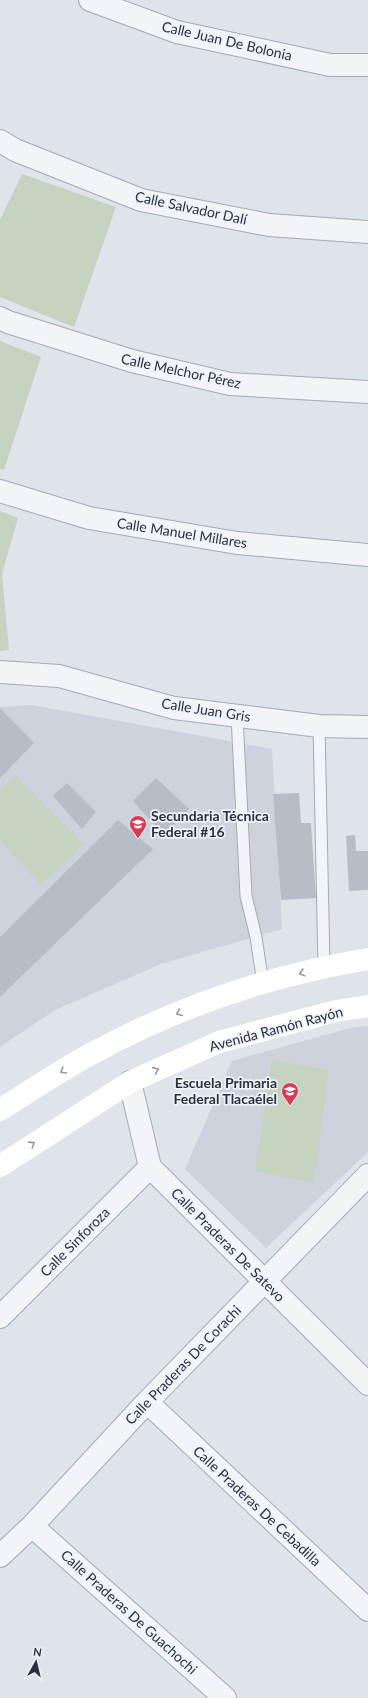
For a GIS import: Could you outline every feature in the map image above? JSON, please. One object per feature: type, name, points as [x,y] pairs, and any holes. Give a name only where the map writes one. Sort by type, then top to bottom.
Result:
[{"type":"main road","points":[[0,1110],[90,1055],[134,1032],[222,995],[324,966],[368,959]]},
{"type":"main road","name":"Avenida Ramón Rayón","points":[[0,1166],[130,1082],[219,1042],[336,1011],[368,1006]]},
{"type":"street","name":"Calle Juan De Bolonia","points":[[90,0],[177,32],[330,65],[368,65]]},
{"type":"street","name":"Calle Salvador Dalí","points":[[0,141],[15,150],[141,200],[269,225],[368,232]]},
{"type":"street","name":"Calle Melchor Pérez","points":[[0,318],[8,322],[132,361],[230,384],[368,392]]},
{"type":"street","name":"Calle Manuel Millares","points":[[0,491],[89,518],[237,543],[368,555]]},
{"type":"street","name":"Calle Juan Gris","points":[[0,672],[58,676],[174,708],[319,726],[368,727]]},
{"type":"street","points":[[130,1082],[150,1167]]},
{"type":"street","name":"Calle Praderas De Satevo","points":[[150,1167],[368,1384]]},
{"type":"street","name":"Calle Sinforoza","points":[[0,1317],[150,1167]]},
{"type":"street","name":"Calle Praderas De Corachi","points":[[0,1556],[32,1526],[147,1402],[368,1175]]},
{"type":"street","name":"Calle Praderas De Cebadilla","points":[[147,1402],[368,1610]]},
{"type":"street","name":"Calle Praderas De Guachochi","points":[[32,1526],[225,1698]]},
{"type":"lane","points":[[237,716],[246,896],[256,937],[263,984]]},
{"type":"lane","points":[[319,726],[324,966]]},
{"type":"shaded area","name":"Secundaria Técnica Federal #16","points":[[32,705],[272,749],[282,929],[161,964],[55,1010],[0,1047],[0,707]]},
{"type":"shaded area","name":"Escuela Primaria Federal Tlacaélel","points":[[368,1026],[368,1152],[266,1248],[185,1169],[232,1061],[354,1027]]},
{"type":"green space","points":[[22,174],[116,207],[74,327],[0,297],[0,220]]},
{"type":"green space","points":[[0,341],[41,357],[4,470],[0,469]]},
{"type":"green space","points":[[0,511],[18,518],[2,574],[9,650],[0,651]]},
{"type":"green space","points":[[15,776],[84,844],[41,885],[0,840],[0,790]]},
{"type":"green space","points":[[272,1060],[329,1070],[314,1183],[255,1171]]},
{"type":"building","points":[[0,708],[34,743],[0,778]]},
{"type":"building","points":[[156,778],[189,809],[164,835],[133,801]]},
{"type":"building","points":[[67,783],[96,812],[82,829],[53,796]]},
{"type":"building","points":[[299,793],[301,823],[311,823],[316,898],[281,900],[273,794]]},
{"type":"building","points":[[118,820],[153,849],[0,997],[0,937]]},
{"type":"building","points":[[355,835],[356,851],[368,851],[368,890],[349,891],[346,836]]},
{"type":"place","name":"Secundaria Técnica Federal #16","points":[[138,839]]},
{"type":"place","name":"Escuela Primaria Federal Tlacaélel","points":[[290,1106]]}]
